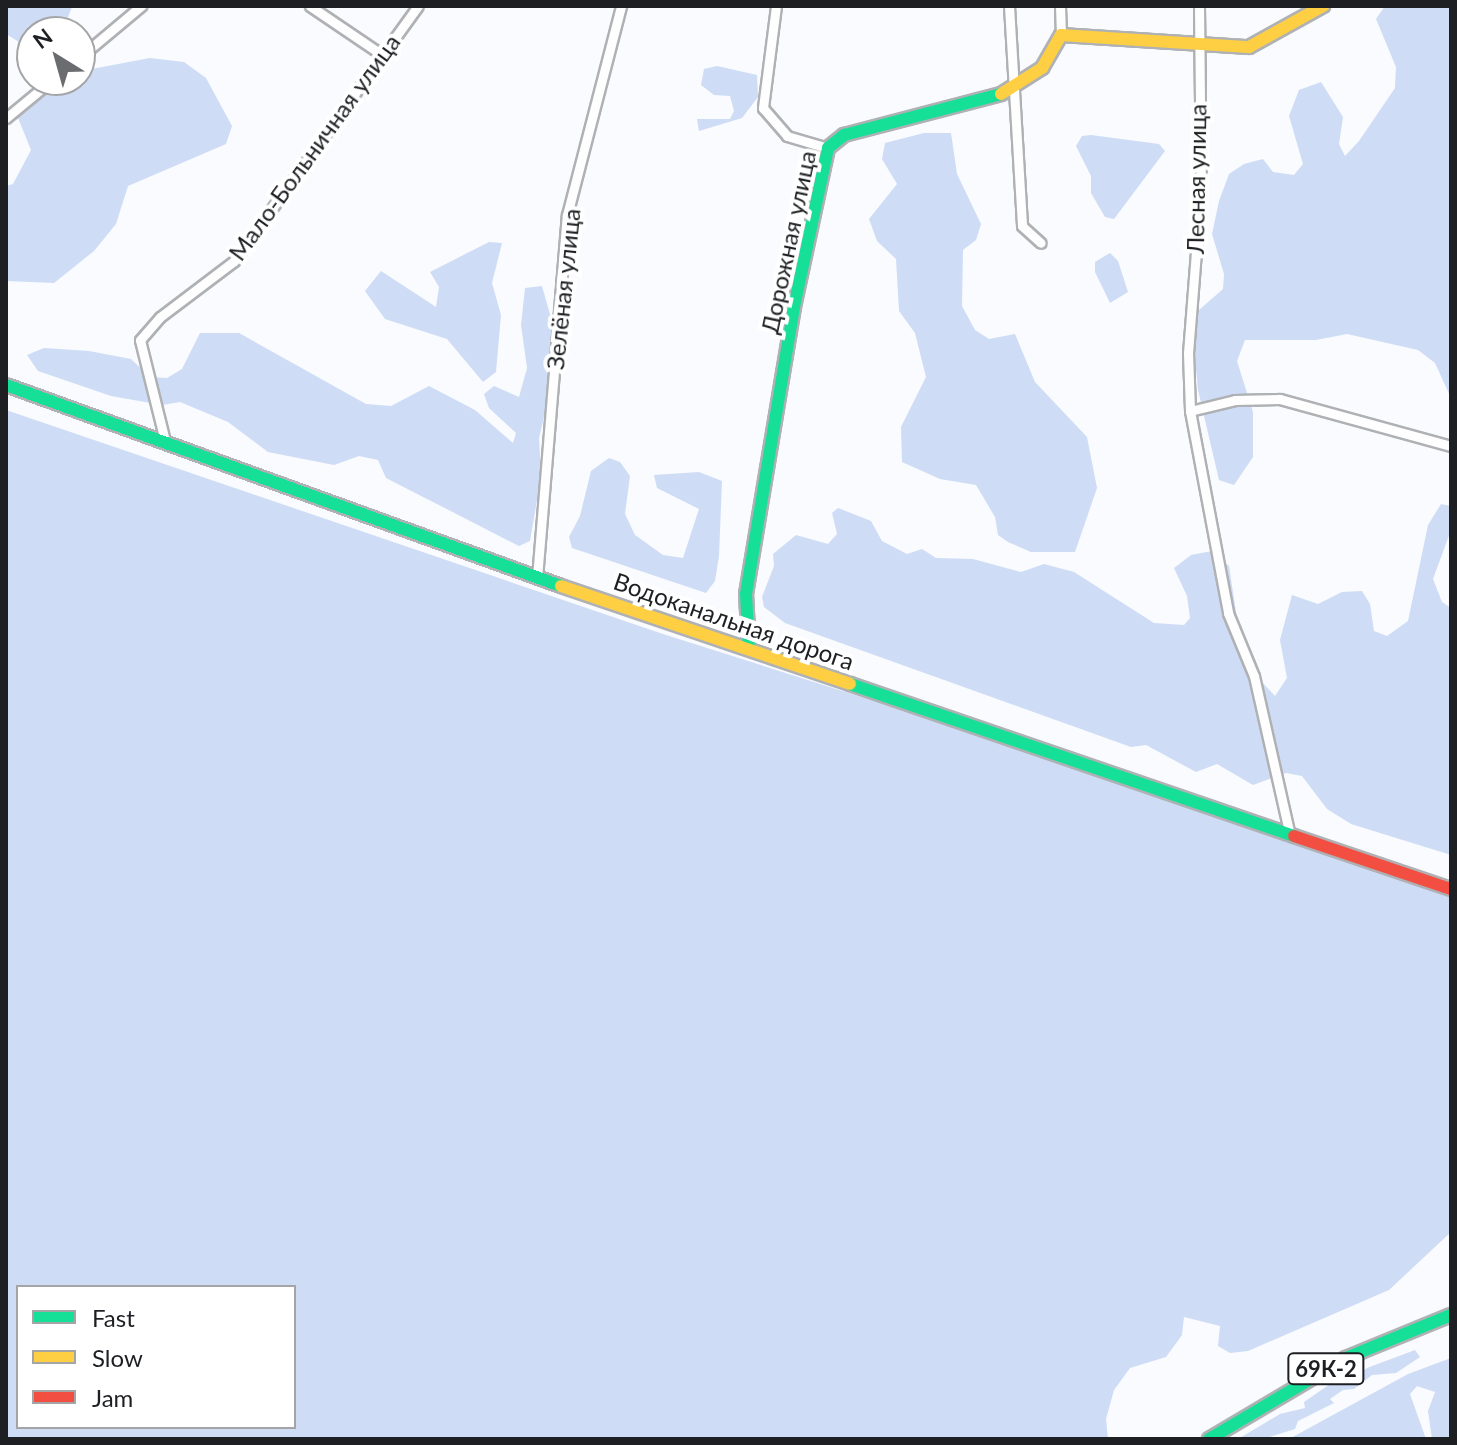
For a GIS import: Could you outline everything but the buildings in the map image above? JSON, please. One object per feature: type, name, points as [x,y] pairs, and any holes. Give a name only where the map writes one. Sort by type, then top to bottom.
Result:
[{"type":"street","points":[[96,44],[141,6]]},
{"type":"street","points":[[310,6],[381,54]]},
{"type":"street","name":"Мало-Больничная улица","points":[[165,441],[140,340],[160,317],[234,261],[418,6]]},
{"type":"street","name":"Зелёная улица","points":[[537,578],[567,215],[621,6]]},
{"type":"street","points":[[776,6],[763,108],[787,136],[828,148]]},
{"type":"street","points":[[1009,6],[1022,226],[1041,243]]},
{"type":"street","points":[[1060,6],[1061,35],[1196,46],[1262,44],[1323,6]]},
{"type":"street","name":"Лесная улица","points":[[1199,6],[1196,46],[1201,188],[1188,353],[1190,411],[1228,613],[1254,676],[1289,831]]},
{"type":"street","name":"Дорожная улица","points":[[749,649],[746,594],[794,307],[828,148],[844,135],[1012,91],[1042,68],[1061,35]]},
{"type":"street","points":[[6,118],[33,96]]},
{"type":"street","name":"Водоканальная дорога","points":[[6,385],[537,578],[1289,831],[1451,889]]},
{"type":"street","points":[[1190,411],[1235,400],[1280,399],[1451,446]]},
{"type":"street","name":"69К-2","points":[[1209,1439],[1346,1358],[1451,1315]]},
{"type":"shaded area","points":[[6,6],[72,6],[68,16],[16,16],[16,40],[6,34]]},
{"type":"shaded area","points":[[1385,6],[1451,6],[1451,398],[1435,363],[1418,350],[1347,334],[1316,340],[1245,340],[1237,361],[1253,412],[1253,457],[1234,485],[1219,480],[1198,390],[1191,317],[1223,289],[1224,274],[1212,234],[1219,201],[1229,174],[1244,164],[1263,159],[1273,172],[1294,175],[1303,164],[1289,116],[1299,90],[1321,82],[1343,117],[1339,144],[1345,156],[1359,141],[1395,88],[1396,67],[1376,19]]},
{"type":"shaded area","points":[[150,58],[184,62],[206,78],[232,126],[226,144],[128,186],[116,224],[94,251],[54,283],[6,281],[6,186],[13,184],[31,150],[16,113],[27,96],[96,96],[96,68]]},
{"type":"shaded area","points":[[717,66],[757,75],[758,97],[742,118],[699,131],[697,119],[730,119],[734,111],[730,96],[714,95],[701,85],[704,69]]},
{"type":"shaded area","points":[[924,133],[951,133],[957,174],[981,224],[976,240],[963,250],[962,306],[975,330],[989,339],[1015,334],[1035,382],[1087,437],[1097,488],[1075,552],[1031,552],[1008,542],[998,535],[995,517],[976,485],[940,479],[902,462],[901,427],[926,377],[915,333],[899,311],[896,259],[877,241],[869,219],[897,184],[882,159],[885,143]]},
{"type":"shaded area","points":[[1082,136],[1159,144],[1165,151],[1114,219],[1105,217],[1091,193],[1091,176],[1076,146]]},
{"type":"shaded area","points":[[489,242],[502,243],[492,283],[501,315],[496,372],[483,382],[447,339],[385,319],[365,291],[381,271],[436,307],[439,287],[430,272]]},
{"type":"shaded area","points":[[1110,253],[1118,261],[1128,292],[1110,303],[1095,272],[1095,262]]},
{"type":"shaded area","points":[[542,286],[553,325],[548,400],[539,438],[541,477],[530,541],[519,546],[386,478],[378,460],[359,456],[334,465],[268,452],[228,422],[180,402],[162,405],[111,396],[38,371],[27,355],[44,348],[89,351],[131,359],[150,377],[167,378],[182,369],[200,333],[239,333],[366,404],[391,406],[429,386],[475,410],[513,443],[516,433],[489,408],[484,394],[494,386],[519,397],[527,368],[521,325],[525,288]]},
{"type":"shaded area","points":[[6,410],[663,634],[1072,764],[1451,898],[1451,1232],[1389,1290],[1248,1351],[1230,1353],[1218,1346],[1220,1326],[1184,1317],[1182,1335],[1166,1357],[1130,1368],[1114,1390],[1106,1419],[1108,1439],[6,1439]]},
{"type":"shaded area","points":[[609,458],[620,462],[630,476],[625,514],[635,535],[663,555],[683,558],[699,509],[657,488],[654,475],[699,472],[722,481],[719,556],[715,581],[706,593],[572,548],[569,537],[580,516],[591,471]]},
{"type":"shaded area","points":[[1441,504],[1451,506],[1451,530],[1433,579],[1442,602],[1451,608],[1451,855],[1351,824],[1327,809],[1302,776],[1286,773],[1253,785],[1217,764],[1196,772],[1146,745],[1131,747],[785,623],[764,607],[762,597],[774,566],[773,554],[796,535],[828,544],[837,534],[832,513],[838,508],[871,521],[882,541],[907,554],[922,549],[936,558],[973,559],[1021,572],[1044,564],[1074,572],[1154,623],[1184,625],[1190,618],[1187,596],[1174,568],[1191,555],[1212,551],[1229,566],[1240,638],[1256,661],[1259,679],[1275,696],[1287,678],[1280,640],[1292,595],[1318,604],[1342,592],[1362,591],[1370,604],[1374,631],[1387,636],[1408,621],[1428,525]]},
{"type":"shaded area","points":[[1415,1350],[1420,1357],[1396,1373],[1372,1375],[1354,1389],[1343,1390],[1330,1399],[1334,1403],[1298,1421],[1295,1429],[1263,1439],[1238,1439],[1280,1414],[1305,1408],[1304,1402],[1330,1384],[1348,1382],[1367,1368]]},
{"type":"shaded area","points":[[1451,1358],[1451,1439],[1432,1439],[1428,1411],[1435,1392],[1417,1386],[1410,1394],[1426,1439],[1289,1439],[1408,1374]]},
{"type":"traffic: fast","points":[[749,649],[746,594],[794,307],[828,148],[844,135],[1001,94]]},
{"type":"traffic: fast","points":[[6,385],[561,586]]},
{"type":"traffic: fast","points":[[850,684],[1294,836]]},
{"type":"traffic: fast","points":[[1209,1439],[1346,1358],[1451,1315]]},
{"type":"traffic: slow","points":[[1001,94],[1042,68],[1061,35],[1249,47],[1323,6]]},
{"type":"traffic: slow","points":[[561,586],[850,684]]},
{"type":"traffic: jam","points":[[1294,836],[1451,889]]}]
